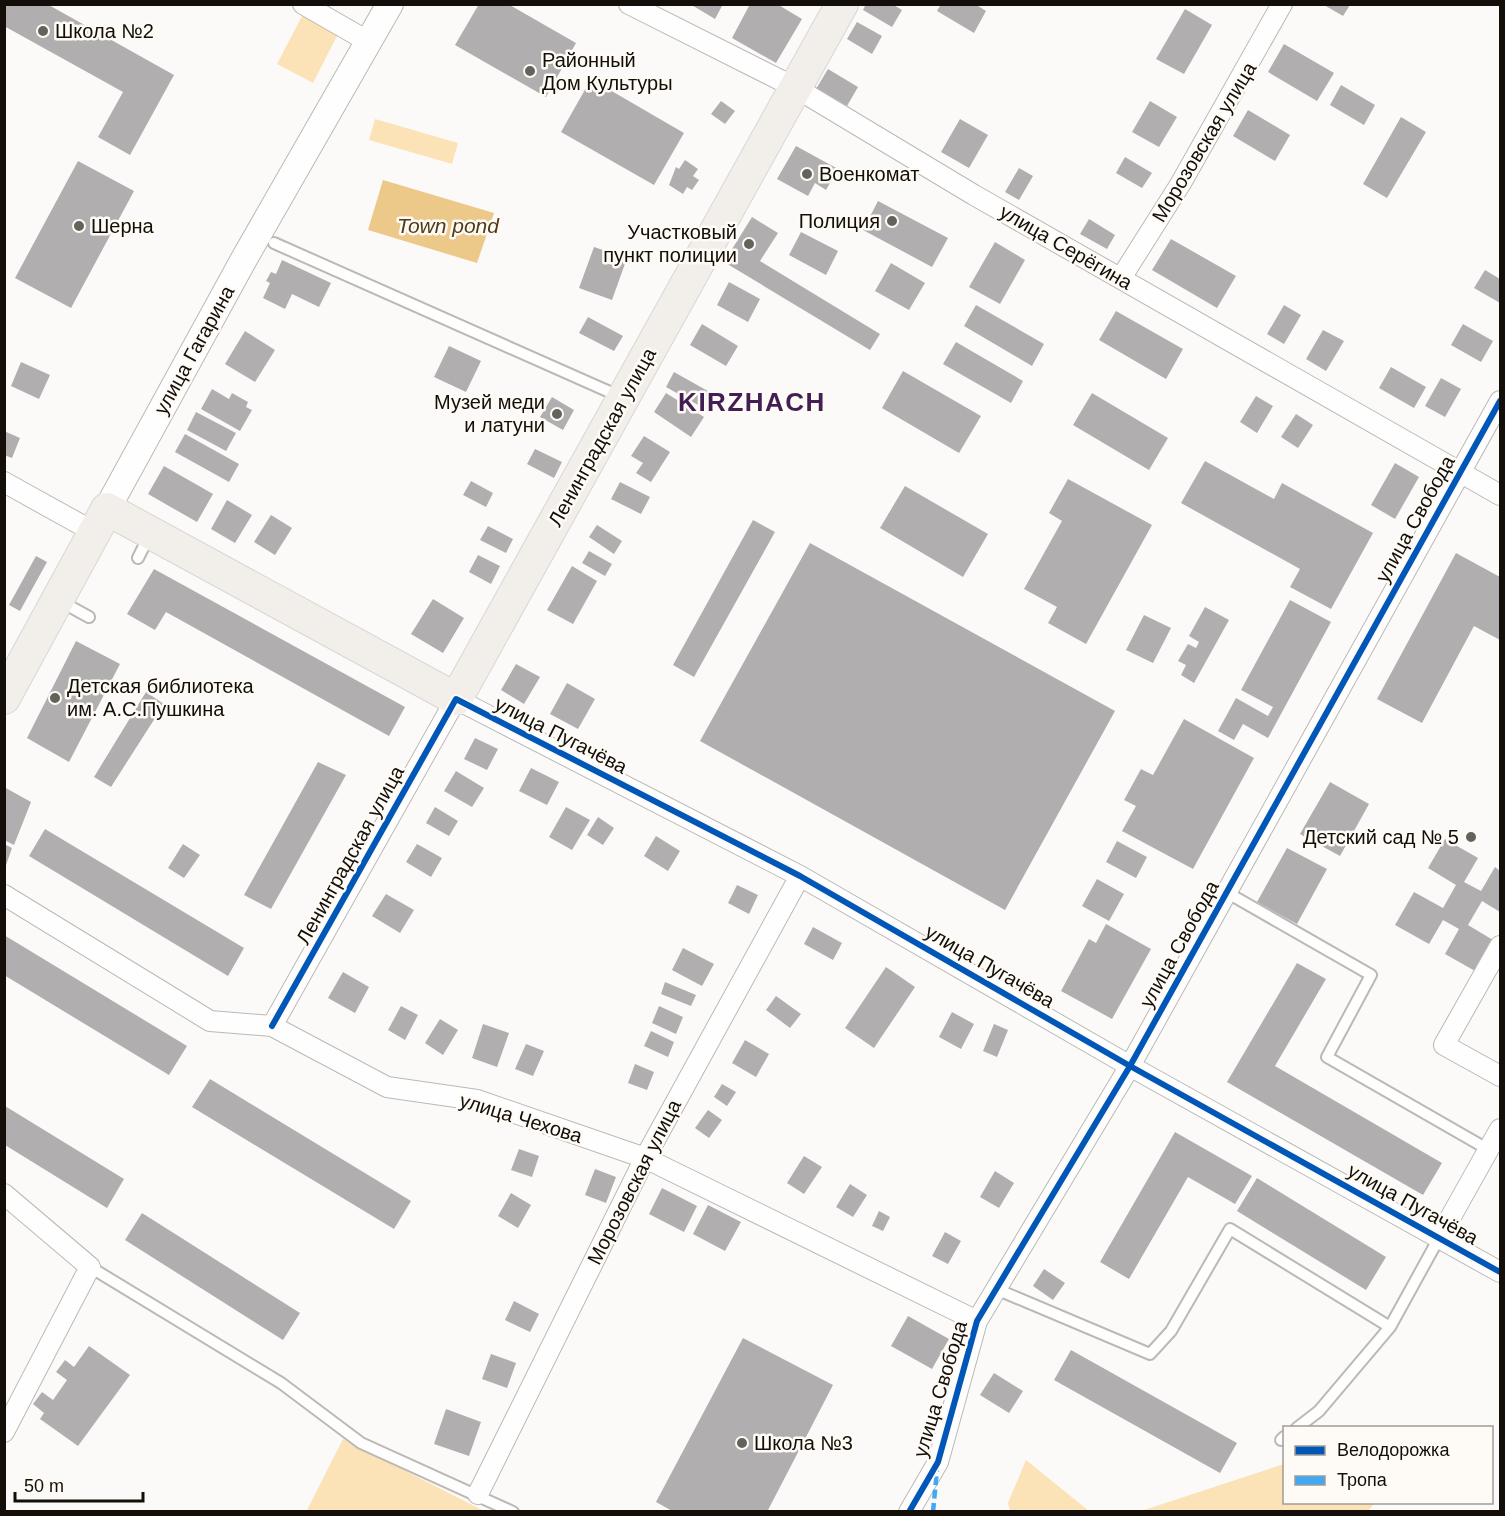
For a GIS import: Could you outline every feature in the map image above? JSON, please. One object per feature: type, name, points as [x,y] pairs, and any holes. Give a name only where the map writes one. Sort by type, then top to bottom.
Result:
[{"type":"main road","name":"Ленинградская улица","points":[[456,699],[842,4]]},
{"type":"main road","name":"улица Пугачёва","points":[[100,521],[144,546],[456,699]]},
{"type":"main road","name":"улица Гагарина","points":[[4,698],[100,521]]},
{"type":"street","points":[[303,4],[334,27],[369,42]]},
{"type":"street","name":"улица Гагарина","points":[[100,521],[244,260],[390,4]]},
{"type":"street","name":"улица Серёгина","points":[[629,4],[796,88],[1121,278],[1500,495]]},
{"type":"street","name":"Морозовская улица","points":[[1121,278],[1181,183],[1282,4]]},
{"type":"street","name":"улица Свобода","points":[[909,1512],[938,1462],[977,1321],[1130,1066],[1500,401]]},
{"type":"street","points":[[4,482],[100,521]]},
{"type":"street","name":"улица Пугачёва","points":[[456,699],[800,876],[1130,1066],[1500,1272]]},
{"type":"street","name":"Ленинградская улица","points":[[272,1026],[456,699]]},
{"type":"street","name":"Морозовская улица","points":[[478,1494],[645,1158],[800,876]]},
{"type":"street","name":"улица Чехова","points":[[4,895],[210,1021],[272,1026],[387,1087],[477,1100],[645,1158],[977,1321]]},
{"type":"street","points":[[1500,946],[1444,1045],[1500,1076]]},
{"type":"street","points":[[1439,1238],[1500,1130]]},
{"type":"street","points":[[4,1194],[90,1268],[4,1432]]},
{"type":"lane","points":[[274,243],[624,398]]},
{"type":"lane","points":[[57,599],[89,617]]},
{"type":"lane","points":[[1226,892],[1371,975],[1327,1057],[1489,1150]]},
{"type":"lane","points":[[996,1289],[1150,1354],[1171,1331],[1230,1229],[1390,1327]]},
{"type":"lane","points":[[1300,1426],[1319,1411],[1390,1327],[1439,1238]]},
{"type":"lane","points":[[90,1268],[281,1383],[361,1443],[478,1494],[513,1512]]},
{"type":"shaded area","points":[[302,16],[338,34],[313,83],[277,64]]},
{"type":"shaded area","points":[[375,119],[458,143],[452,164],[369,140]]},
{"type":"shaded area","points":[[343,1439],[484,1511],[306,1512]]},
{"type":"shaded area","points":[[1026,1460],[1089,1511],[1010,1511],[1008,1503]]},
{"type":"shaded area","points":[[1283,1464],[1283,1504],[1373,1504],[1368,1512],[1141,1511]]},
{"type":"water","name":"Town pond","points":[[383,180],[494,213],[477,263],[368,230]]},
{"type":"building","points":[[4,4],[47,4],[174,75],[130,155],[98,137],[123,92],[4,26]]},
{"type":"building","name":"Районный Дом Культуры","points":[[479,4],[508,4],[576,43],[546,97],[455,45]]},
{"type":"building","points":[[690,4],[723,4],[715,19]]},
{"type":"building","points":[[750,4],[777,4],[802,19],[776,63],[732,38]]},
{"type":"building","points":[[866,4],[892,4],[902,10],[892,27],[863,10]]},
{"type":"building","points":[[941,4],[975,4],[986,11],[974,33],[937,11]]},
{"type":"building","points":[[1324,5],[1350,5],[1343,16]]},
{"type":"building","points":[[1185,9],[1212,25],[1184,74],[1156,59]]},
{"type":"building","points":[[857,22],[882,36],[872,54],[847,39]]},
{"type":"building","points":[[1284,44],[1334,73],[1317,101],[1268,72]]},
{"type":"building","points":[[828,69],[858,87],[847,106],[816,89]]},
{"type":"building","points":[[591,79],[684,133],[654,185],[561,132]]},
{"type":"building","points":[[1341,85],[1375,105],[1364,125],[1330,105]]},
{"type":"building","points":[[721,101],[735,111],[725,124],[711,114]]},
{"type":"building","points":[[1150,101],[1177,117],[1159,147],[1132,132]]},
{"type":"building","points":[[1248,110],[1290,135],[1275,161],[1233,136]]},
{"type":"building","points":[[1401,117],[1426,132],[1387,198],[1363,184]]},
{"type":"building","points":[[960,119],[988,135],[969,168],[941,152]]},
{"type":"building","name":"Военкомат","points":[[796,146],[838,169],[826,190],[815,183],[808,196],[777,179]]},
{"type":"building","points":[[1125,157],[1152,173],[1142,188],[1116,173]]},
{"type":"building","points":[[685,160],[698,169],[693,176],[699,180],[692,190],[687,187],[683,194],[669,185],[676,167],[679,169]]},
{"type":"building","name":"Шерна","points":[[78,161],[134,191],[71,308],[15,278]]},
{"type":"building","points":[[1019,168],[1033,176],[1019,200],[1005,192]]},
{"type":"building","points":[[878,201],[948,238],[932,267],[863,230]]},
{"type":"building","points":[[752,217],[778,233],[760,261],[880,334],[870,350],[724,262]]},
{"type":"building","points":[[1089,219],[1115,235],[1107,249],[1080,234]]},
{"type":"building","points":[[801,232],[838,251],[826,275],[789,255]]},
{"type":"building","points":[[1171,239],[1236,276],[1217,308],[1152,270]]},
{"type":"building","points":[[995,242],[1025,260],[1000,304],[969,287]]},
{"type":"building","points":[[594,247],[627,258],[612,300],[579,288]]},
{"type":"building","points":[[282,260],[331,283],[319,307],[292,294],[285,309],[263,298],[270,283],[266,281],[271,272],[276,274]]},
{"type":"building","points":[[891,263],[925,283],[909,310],[875,291]]},
{"type":"building","points":[[1485,270],[1500,279],[1500,303],[1474,288]]},
{"type":"building","points":[[729,282],[760,299],[748,322],[717,305]]},
{"type":"building","points":[[976,305],[1044,344],[1032,366],[964,326]]},
{"type":"building","points":[[1284,305],[1301,315],[1284,344],[1267,334]]},
{"type":"building","points":[[1116,311],[1183,349],[1166,379],[1099,340]]},
{"type":"building","points":[[588,317],[623,336],[614,351],[579,333]]},
{"type":"building","points":[[702,324],[738,346],[726,366],[690,345]]},
{"type":"building","points":[[1463,324],[1493,341],[1481,362],[1451,345]]},
{"type":"building","points":[[1323,330],[1344,341],[1326,371],[1306,359]]},
{"type":"building","points":[[245,331],[275,350],[255,382],[225,364]]},
{"type":"building","points":[[956,342],[1023,381],[1011,403],[943,364]]},
{"type":"building","points":[[449,346],[481,361],[466,392],[434,377]]},
{"type":"building","points":[[21,362],[50,375],[39,399],[11,386]]},
{"type":"building","points":[[1391,367],[1426,387],[1414,408],[1379,388]]},
{"type":"building","points":[[903,371],[981,416],[959,453],[882,408]]},
{"type":"building","points":[[674,372],[715,395],[707,410],[666,387]]},
{"type":"building","points":[[1441,378],[1461,389],[1445,417],[1425,406]]},
{"type":"building","points":[[212,389],[229,399],[232,393],[248,402],[246,407],[252,410],[240,431],[201,409]]},
{"type":"building","points":[[666,393],[704,417],[691,437],[654,412]]},
{"type":"building","points":[[1092,393],[1168,438],[1149,470],[1073,425]]},
{"type":"building","points":[[1256,396],[1273,406],[1257,433],[1240,422]]},
{"type":"building","name":"Музей меди и латуни","points":[[552,397],[574,410],[563,430],[540,417]]},
{"type":"building","points":[[196,412],[236,433],[226,451],[187,430]]},
{"type":"building","points":[[1296,414],[1313,425],[1298,448],[1281,437]]},
{"type":"building","points":[[4,431],[20,438],[12,458],[4,455]]},
{"type":"building","points":[[185,434],[239,464],[229,482],[175,452]]},
{"type":"building","points":[[644,436],[670,452],[651,482],[636,473],[643,463],[631,456]]},
{"type":"building","points":[[535,449],[562,462],[554,478],[527,464]]},
{"type":"building","points":[[1205,461],[1274,499],[1282,483],[1373,533],[1331,609],[1290,587],[1300,569],[1181,503]]},
{"type":"building","points":[[1395,463],[1419,477],[1395,519],[1371,505]]},
{"type":"building","points":[[164,466],[213,494],[197,522],[148,494]]},
{"type":"building","points":[[1068,479],[1152,525],[1086,644],[1048,623],[1057,607],[1024,589],[1062,521],[1049,513]]},
{"type":"building","points":[[471,481],[493,493],[486,507],[463,495]]},
{"type":"building","points":[[620,482],[650,497],[641,514],[611,499]]},
{"type":"building","points":[[905,486],[988,534],[963,577],[880,528]]},
{"type":"building","points":[[227,500],[252,515],[235,543],[211,529]]},
{"type":"building","points":[[271,515],[292,528],[275,555],[254,542]]},
{"type":"building","points":[[753,520],[775,532],[694,677],[673,665]]},
{"type":"building","points":[[597,525],[622,541],[614,554],[589,537]]},
{"type":"building","points":[[488,526],[513,539],[506,553],[480,540]]},
{"type":"building","points":[[810,543],[1115,711],[1005,910],[700,741]]},
{"type":"building","points":[[589,551],[612,564],[605,576],[582,563]]},
{"type":"building","points":[[1456,553],[1500,577],[1500,640],[1474,626],[1422,723],[1377,699]]},
{"type":"building","points":[[478,555],[500,566],[491,584],[469,572]]},
{"type":"building","points":[[36,556],[47,562],[20,611],[9,605]]},
{"type":"building","points":[[572,566],[597,581],[573,624],[547,610]]},
{"type":"building","points":[[154,569],[405,707],[389,736],[166,612],[155,630],[127,614]]},
{"type":"building","points":[[433,599],[464,618],[443,653],[411,634]]},
{"type":"building","points":[[1290,600],[1331,622],[1268,738],[1243,724],[1234,740],[1218,731],[1236,698],[1268,716],[1273,707],[1241,690]]},
{"type":"building","points":[[1205,607],[1229,620],[1194,683],[1181,675],[1186,665],[1178,661],[1188,644],[1196,648],[1199,642],[1189,636]]},
{"type":"building","points":[[1144,615],[1171,628],[1153,663],[1126,650]]},
{"type":"building","points":[[76,641],[120,664],[69,762],[27,738]]},
{"type":"building","points":[[516,664],[540,677],[524,704],[501,690]]},
{"type":"building","points":[[567,683],[595,699],[578,729],[550,714]]},
{"type":"building","points":[[146,692],[164,704],[111,787],[94,777]]},
{"type":"building","points":[[1184,719],[1254,758],[1193,869],[1122,831],[1136,806],[1124,800],[1141,769],[1153,775]]},
{"type":"building","points":[[475,738],[498,749],[487,770],[464,759]]},
{"type":"building","points":[[318,762],[346,775],[271,909],[244,895]]},
{"type":"building","points":[[531,768],[559,782],[547,805],[519,791]]},
{"type":"building","points":[[456,771],[484,788],[472,807],[444,791]]},
{"type":"building","points":[[1330,782],[1369,804],[1340,856],[1300,834]]},
{"type":"building","points":[[4,787],[31,802],[14,845],[4,840]]},
{"type":"building","points":[[435,807],[458,821],[449,836],[426,823]]},
{"type":"building","points":[[566,807],[590,820],[572,850],[549,837]]},
{"type":"building","points":[[598,817],[614,828],[603,845],[587,835]]},
{"type":"building","points":[[45,829],[244,948],[228,976],[29,856]]},
{"type":"building","points":[[656,836],[680,851],[668,871],[644,856]]},
{"type":"building","points":[[1445,839],[1478,858],[1464,882],[1481,891],[1495,867],[1500,871],[1500,912],[1482,901],[1468,925],[1493,940],[1475,971],[1445,954],[1459,929],[1443,920],[1429,944],[1395,925],[1414,892],[1443,908],[1456,885],[1428,868]]},
{"type":"building","points":[[1117,841],[1147,857],[1136,878],[1106,862]]},
{"type":"building","points":[[4,844],[12,848],[5,868],[4,868]]},
{"type":"building","points":[[183,844],[200,855],[184,878],[168,868]]},
{"type":"building","points":[[417,844],[442,858],[431,877],[406,862]]},
{"type":"building","points":[[1287,848],[1327,869],[1297,924],[1257,902]]},
{"type":"building","points":[[1097,879],[1124,894],[1109,921],[1082,906]]},
{"type":"building","points":[[737,885],[758,895],[749,914],[728,903]]},
{"type":"building","points":[[386,894],[414,910],[400,933],[372,916]]},
{"type":"building","points":[[1106,924],[1151,949],[1112,1019],[1061,991],[1089,939],[1096,943]]},
{"type":"building","points":[[813,927],[842,943],[833,960],[804,944]]},
{"type":"building","points":[[4,935],[187,1046],[169,1075],[4,975]]},
{"type":"building","points":[[683,948],[714,964],[702,986],[672,970]]},
{"type":"building","points":[[1297,963],[1326,979],[1275,1066],[1442,1163],[1423,1195],[1227,1082]]},
{"type":"building","points":[[886,967],[915,987],[874,1048],[845,1028]]},
{"type":"building","points":[[343,972],[369,987],[355,1013],[328,998]]},
{"type":"building","points":[[665,982],[696,995],[691,1006],[661,994]]},
{"type":"building","points":[[776,996],[801,1014],[790,1028],[766,1010]]},
{"type":"building","points":[[401,1006],[418,1015],[405,1040],[388,1030]]},
{"type":"building","points":[[659,1006],[683,1017],[676,1034],[652,1023]]},
{"type":"building","points":[[952,1012],[974,1024],[961,1049],[939,1037]]},
{"type":"building","points":[[440,1019],[458,1030],[443,1055],[425,1043]]},
{"type":"building","points":[[483,1024],[509,1033],[497,1067],[472,1058]]},
{"type":"building","points":[[994,1024],[1008,1030],[997,1057],[983,1051]]},
{"type":"building","points":[[651,1031],[674,1042],[668,1057],[644,1046]]},
{"type":"building","points":[[745,1040],[769,1054],[756,1077],[732,1063]]},
{"type":"building","points":[[526,1044],[544,1051],[533,1076],[515,1069]]},
{"type":"building","points":[[635,1064],[654,1072],[647,1090],[628,1083]]},
{"type":"building","points":[[210,1079],[411,1201],[394,1229],[192,1107]]},
{"type":"building","points":[[722,1084],[736,1092],[727,1106],[714,1097]]},
{"type":"building","points":[[5,1106],[124,1179],[107,1208],[5,1145]]},
{"type":"building","points":[[708,1110],[722,1120],[709,1138],[695,1128]]},
{"type":"building","points":[[1175,1132],[1252,1176],[1235,1204],[1188,1177],[1129,1279],[1100,1262]]},
{"type":"building","points":[[519,1149],[539,1156],[532,1177],[511,1170]]},
{"type":"building","points":[[804,1156],[822,1167],[804,1194],[787,1183]]},
{"type":"building","points":[[595,1169],[616,1177],[606,1203],[585,1195]]},
{"type":"building","points":[[995,1171],[1014,1183],[999,1208],[980,1197]]},
{"type":"building","points":[[1257,1178],[1386,1257],[1366,1290],[1237,1211]]},
{"type":"building","points":[[850,1184],[867,1195],[853,1217],[836,1207]]},
{"type":"building","points":[[662,1188],[697,1206],[684,1232],[649,1214]]},
{"type":"building","points":[[511,1193],[531,1205],[518,1228],[498,1216]]},
{"type":"building","points":[[708,1205],[741,1222],[725,1251],[693,1234]]},
{"type":"building","points":[[879,1211],[890,1217],[883,1231],[872,1226]]},
{"type":"building","points":[[142,1213],[300,1313],[283,1340],[125,1240]]},
{"type":"building","points":[[945,1232],[961,1241],[948,1264],[932,1256]]},
{"type":"building","points":[[1044,1269],[1065,1283],[1053,1300],[1033,1286]]},
{"type":"building","points":[[514,1301],[539,1314],[530,1332],[505,1320]]},
{"type":"building","points":[[908,1316],[949,1339],[932,1369],[891,1346]]},
{"type":"building","points":[[743,1338],[833,1385],[767,1512],[674,1512],[656,1502]]},
{"type":"building","points":[[89,1346],[130,1375],[78,1446],[40,1419],[44,1413],[33,1404],[42,1392],[53,1400],[67,1380],[56,1372],[65,1360],[74,1367]]},
{"type":"building","points":[[1071,1350],[1237,1443],[1220,1473],[1054,1380]]},
{"type":"building","points":[[491,1354],[516,1363],[507,1388],[482,1379]]},
{"type":"building","points":[[994,1373],[1023,1391],[1009,1413],[980,1395]]},
{"type":"building","points":[[446,1409],[481,1422],[469,1456],[434,1444]]},
{"type":"marked path","points":[[933,1512],[937,1470]]},
{"type":"cycle path","points":[[909,1512],[938,1462],[977,1321],[1130,1066],[1500,401]]},
{"type":"cycle path","points":[[272,1026],[456,699],[800,876],[1130,1066],[1500,1272]]},
{"type":"place","name":"Школа №2","points":[[43,31]]},
{"type":"place","name":"Районный Дом Культуры","points":[[530,71]]},
{"type":"place","name":"Военкомат","points":[[807,174]]},
{"type":"place","name":"Полиция","points":[[892,221]]},
{"type":"place","name":"Шерна","points":[[79,226]]},
{"type":"place","name":"Участковый пункт полиции","points":[[749,244]]},
{"type":"place","name":"Музей меди и латуни","points":[[557,414]]},
{"type":"place","name":"Детская библиотека им. А.С.Пушкина","points":[[55,698]]},
{"type":"place","name":"Детский сад № 5","points":[[1471,837]]},
{"type":"place","name":"Школа №3","points":[[742,1443]]},
{"type":"district","name":"KIRZHACH","points":[[752,402]]}]
